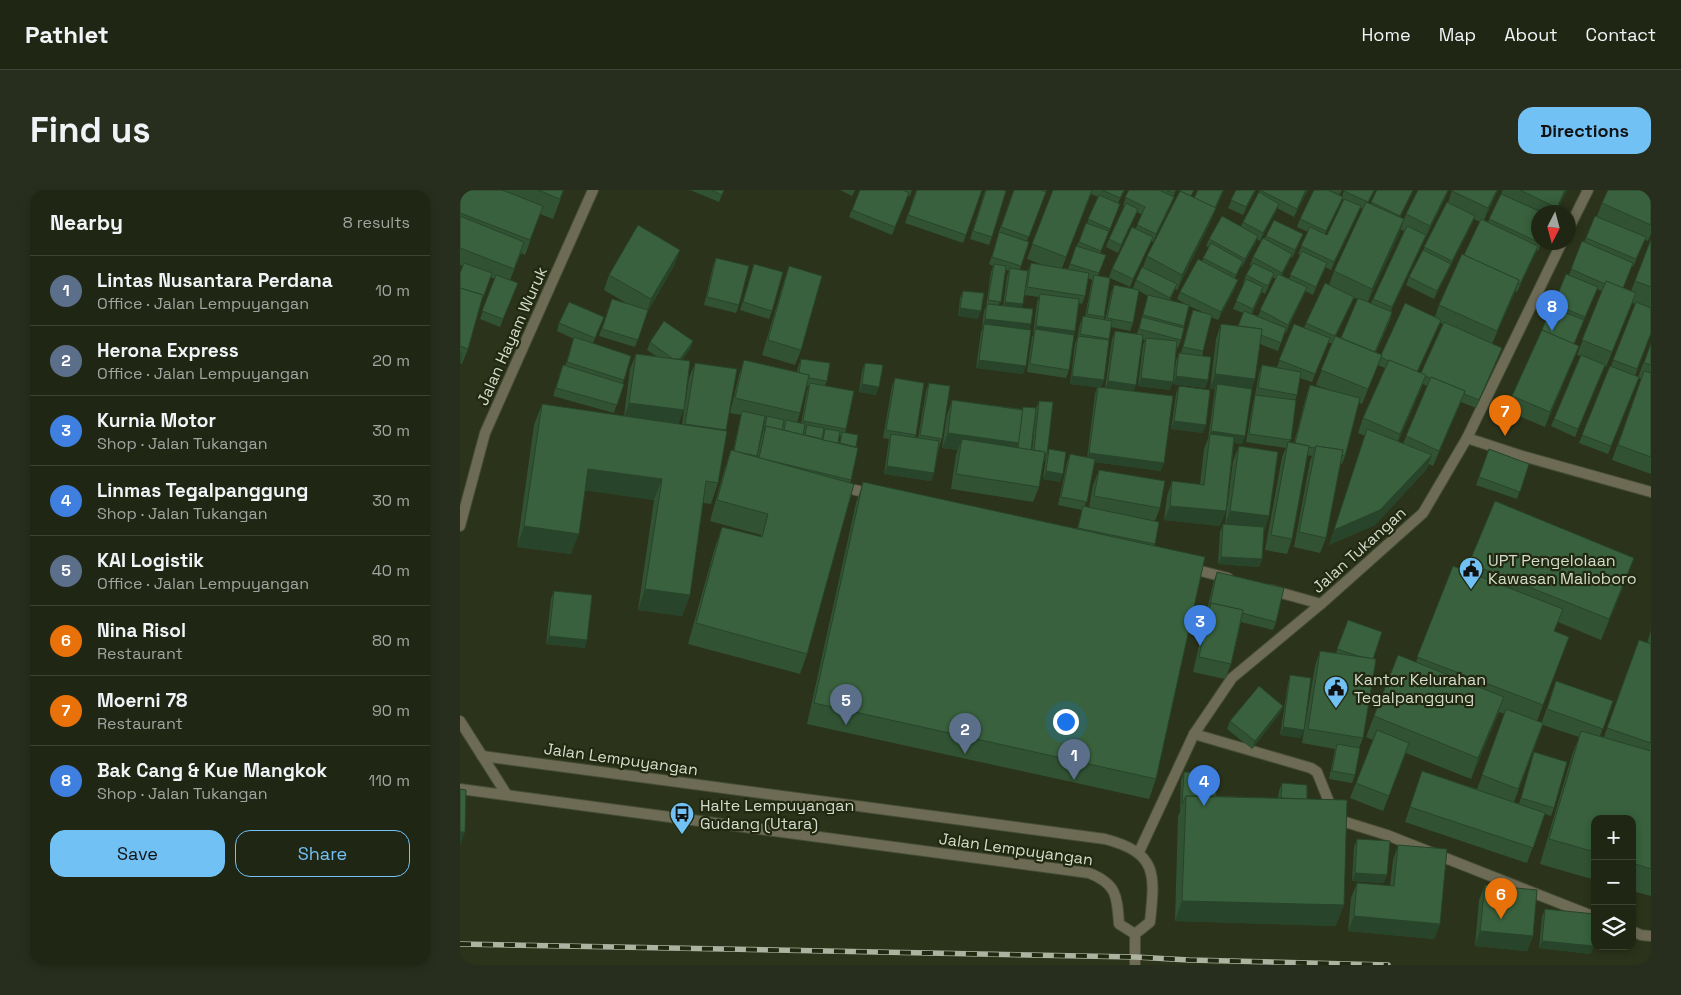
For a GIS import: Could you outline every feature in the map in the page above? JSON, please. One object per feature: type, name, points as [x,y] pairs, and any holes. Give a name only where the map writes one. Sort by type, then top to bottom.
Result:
[{"type":"street","name":"Jalan Hayam Wuruk","points":[[460,526],[485,433],[593,190]]},
{"type":"street","points":[[1576,214],[1588,190]]},
{"type":"street","name":"Jalan Tukangan","points":[[1140,852],[1194,734],[1232,678],[1321,604],[1422,513],[1467,438],[1558,250]]},
{"type":"street","points":[[1467,438],[1528,458],[1651,492]]},
{"type":"street","points":[[855,490],[884,497]]},
{"type":"street","points":[[1178,565],[1235,580]]},
{"type":"street","points":[[1264,588],[1321,604]]},
{"type":"street","points":[[460,721],[507,795]]},
{"type":"street","points":[[1194,734],[1311,768],[1317,772],[1331,806],[1342,821],[1387,836],[1591,915]]},
{"type":"street","name":"Jalan Lempuyangan","points":[[482,756],[1105,839],[1122,843],[1140,852]]},
{"type":"street","name":"Jalan Lempuyangan","points":[[460,789],[1089,873],[1107,882],[1113,888],[1117,898],[1120,924],[1136,934]]},
{"type":"street","points":[[1135,965],[1136,934],[1150,922],[1153,881],[1149,866],[1140,852]]},
{"type":"street","points":[[1636,933],[1651,936]]},
{"type":"building","points":[[460,190],[502,190],[543,206],[530,240],[460,213]]},
{"type":"building","points":[[538,190],[563,190],[560,199]]},
{"type":"building","points":[[711,190],[724,190],[722,195]]},
{"type":"building","points":[[860,190],[903,190],[909,193],[895,227],[852,210]]},
{"type":"building","points":[[917,190],[982,190],[966,235],[908,215]]},
{"type":"building","points":[[986,190],[1006,191],[992,237],[973,231]]},
{"type":"building","points":[[1014,190],[1041,190],[1046,192],[1029,237],[1001,227]]},
{"type":"building","points":[[1053,190],[1092,190],[1066,257],[1032,244]]},
{"type":"building","points":[[1102,190],[1124,190],[1120,198]]},
{"type":"building","points":[[1129,190],[1159,190],[1174,197],[1156,234],[1137,225],[1145,207],[1125,197]]},
{"type":"building","points":[[1180,190],[1194,190],[1191,196]]},
{"type":"building","points":[[1198,190],[1223,190],[1215,208],[1194,198]]},
{"type":"building","points":[[1236,190],[1255,190],[1246,207],[1231,200]]},
{"type":"building","points":[[1260,190],[1306,190],[1297,209]]},
{"type":"building","points":[[1314,190],[1328,190],[1343,197],[1326,231],[1300,219]]},
{"type":"building","points":[[1344,190],[1374,190],[1368,202]]},
{"type":"building","points":[[1377,190],[1413,190],[1400,216],[1371,202]]},
{"type":"building","points":[[1418,190],[1448,190],[1430,226],[1406,214]]},
{"type":"building","points":[[1452,190],[1497,190],[1488,208]]},
{"type":"building","points":[[1520,190],[1565,190],[1558,205],[1551,205]]},
{"type":"building","points":[[1608,190],[1651,190],[1651,225],[1602,203]]},
{"type":"building","points":[[1180,191],[1216,208],[1182,275],[1147,256]]},
{"type":"building","points":[[1259,192],[1279,204],[1263,233],[1243,222]]},
{"type":"building","points":[[1501,194],[1531,208],[1531,239],[1489,219]]},
{"type":"building","points":[[1099,195],[1120,204],[1110,229],[1088,219]]},
{"type":"building","points":[[1344,199],[1361,206],[1334,262],[1301,246],[1310,227],[1327,235]]},
{"type":"building","points":[[1366,202],[1404,219],[1372,289],[1334,271]]},
{"type":"building","points":[[1447,202],[1475,216],[1452,261],[1424,247]]},
{"type":"building","points":[[1126,203],[1138,209],[1121,245],[1109,239]]},
{"type":"building","points":[[460,216],[524,242],[514,269],[460,248]]},
{"type":"building","points":[[1222,216],[1258,236],[1245,259],[1209,239]]},
{"type":"building","points":[[1595,216],[1646,237],[1636,259],[1586,238]]},
{"type":"building","points":[[1481,219],[1531,243],[1531,250],[1536,250],[1520,284],[1518,283],[1519,280],[1464,255]]},
{"type":"building","points":[[1274,220],[1303,234],[1295,250],[1266,236]]},
{"type":"building","points":[[1086,223],[1109,231],[1101,251],[1079,242]]},
{"type":"building","points":[[638,225],[680,250],[651,299],[609,275]]},
{"type":"building","points":[[1407,226],[1426,235],[1392,307],[1373,299]]},
{"type":"building","points":[[1132,227],[1153,237],[1133,279],[1112,269]]},
{"type":"building","points":[[999,232],[1029,242],[1021,266],[992,257]]},
{"type":"building","points":[[1263,238],[1292,254],[1282,273],[1253,257]]},
{"type":"building","points":[[1651,239],[1651,287],[1635,281]]},
{"type":"building","points":[[1582,241],[1633,263],[1623,288],[1606,281],[1605,284],[1571,269]]},
{"type":"building","points":[[1211,243],[1243,261],[1236,275],[1203,258]]},
{"type":"building","points":[[1076,246],[1106,255],[1099,273],[1070,264]]},
{"type":"building","points":[[1423,250],[1451,264],[1437,291],[1409,277]]},
{"type":"building","points":[[1302,251],[1327,263],[1316,287],[1290,275]]},
{"type":"building","points":[[1462,254],[1519,280],[1497,331],[1439,305]]},
{"type":"building","points":[[716,258],[749,266],[739,305],[707,297]]},
{"type":"building","points":[[1198,259],[1238,280],[1221,312],[1180,292]]},
{"type":"building","points":[[464,263],[492,273],[483,298],[483,295],[460,288],[460,273]]},
{"type":"building","points":[[1031,263],[1089,273],[1085,296],[1027,287]]},
{"type":"building","points":[[1253,263],[1274,273],[1268,286],[1246,275]]},
{"type":"building","points":[[754,264],[783,272],[772,311],[743,302]]},
{"type":"building","points":[[994,264],[1006,266],[1001,302],[988,300]]},
{"type":"building","points":[[789,266],[822,276],[801,350],[768,340]]},
{"type":"building","points":[[1142,267],[1177,284],[1170,298],[1136,280]]},
{"type":"building","points":[[1010,268],[1028,271],[1023,304],[1005,302]]},
{"type":"building","points":[[1278,274],[1307,287],[1288,325],[1260,310]]},
{"type":"building","points":[[1566,274],[1598,287],[1585,317],[1554,304]]},
{"type":"building","points":[[496,275],[518,283],[503,319],[482,311]]},
{"type":"building","points":[[1094,275],[1110,278],[1104,317],[1087,314]]},
{"type":"building","points":[[1246,279],[1263,287],[1253,309],[1236,301]]},
{"type":"building","points":[[1606,281],[1636,293],[1612,352],[1582,340]]},
{"type":"building","points":[[1325,283],[1354,297],[1335,336],[1306,323]]},
{"type":"building","points":[[1114,285],[1139,290],[1133,323],[1107,318]]},
{"type":"building","points":[[460,288],[483,295],[468,349],[460,346]]},
{"type":"building","points":[[963,291],[984,293],[981,311],[960,308]]},
{"type":"building","points":[[1040,294],[1079,299],[1075,331],[1036,326]]},
{"type":"building","points":[[1148,295],[1189,305],[1184,326],[1143,315]]},
{"type":"building","points":[[1358,298],[1392,312],[1375,352],[1341,338]]},
{"type":"building","points":[[612,299],[648,310],[638,340],[602,329]]},
{"type":"building","points":[[569,302],[604,317],[595,338],[559,323]]},
{"type":"building","points":[[1636,302],[1651,308],[1651,333],[1637,369],[1613,360]]},
{"type":"building","points":[[1405,303],[1441,320],[1417,372],[1381,357]]},
{"type":"building","points":[[987,304],[1033,309],[1031,324],[985,319]]},
{"type":"building","points":[[1551,307],[1584,320],[1574,344],[1542,330]]},
{"type":"building","points":[[1193,310],[1212,315],[1203,351],[1183,347]]},
{"type":"building","points":[[1244,311],[1286,328],[1281,343],[1261,335],[1262,329],[1238,326]]},
{"type":"building","points":[[1083,316],[1112,321],[1109,339],[1080,334]]},
{"type":"building","points":[[1142,317],[1184,328],[1181,340],[1139,329]]},
{"type":"building","points":[[664,321],[693,341],[680,359],[673,359],[650,342]]},
{"type":"building","points":[[1444,322],[1502,348],[1479,400],[1464,394],[1465,391],[1431,377],[1431,379],[1421,373]]},
{"type":"building","points":[[984,324],[1031,330],[1026,366],[979,360]]},
{"type":"building","points":[[1221,324],[1262,329],[1255,379],[1215,374]]},
{"type":"building","points":[[1294,324],[1330,338],[1315,374],[1279,360]]},
{"type":"building","points":[[1035,329],[1074,335],[1069,370],[1030,364]]},
{"type":"building","points":[[1542,330],[1579,346],[1550,412],[1512,396]]},
{"type":"building","points":[[1115,331],[1143,335],[1136,385],[1108,381]]},
{"type":"building","points":[[1078,336],[1109,340],[1104,380],[1072,376]]},
{"type":"building","points":[[1335,336],[1382,355],[1368,389],[1321,370]]},
{"type":"building","points":[[574,337],[631,356],[624,380],[567,362]]},
{"type":"building","points":[[1146,338],[1177,341],[1173,382],[1141,378]]},
{"type":"building","points":[[1651,343],[1651,365],[1644,363]]},
{"type":"building","points":[[1179,353],[1211,357],[1208,380],[1176,376]]},
{"type":"building","points":[[636,354],[690,361],[684,410],[629,403]]},
{"type":"building","points":[[1581,355],[1605,365],[1578,429],[1554,419]]},
{"type":"building","points":[[801,359],[830,363],[827,381],[809,378],[809,375],[799,373]]},
{"type":"building","points":[[744,360],[809,375],[800,413],[735,398]]},
{"type":"building","points":[[1389,360],[1426,375],[1400,434],[1363,418]]},
{"type":"building","points":[[695,363],[737,369],[726,430],[685,424]]},
{"type":"building","points":[[865,363],[883,365],[879,387],[862,384]]},
{"type":"building","points":[[563,365],[624,384],[617,405],[556,388]]},
{"type":"building","points":[[1262,365],[1301,372],[1297,395],[1258,388]]},
{"type":"building","points":[[1610,366],[1639,377],[1611,446],[1582,435]]},
{"type":"building","points":[[1644,371],[1651,373],[1651,457],[1618,445]]},
{"type":"building","points":[[1431,377],[1465,391],[1439,451],[1406,436]]},
{"type":"building","points":[[895,378],[924,383],[916,435],[886,430]]},
{"type":"building","points":[[810,383],[854,391],[846,429],[803,421]]},
{"type":"building","points":[[929,383],[950,386],[942,439],[920,435]]},
{"type":"building","points":[[1217,384],[1252,389],[1245,436],[1211,431]]},
{"type":"building","points":[[1310,385],[1360,398],[1345,456],[1342,455],[1343,450],[1316,446],[1315,448],[1295,443]]},
{"type":"building","points":[[1179,386],[1210,390],[1206,425],[1174,421]]},
{"type":"building","points":[[1098,387],[1173,396],[1164,463],[1089,453]]},
{"type":"building","points":[[1255,395],[1296,400],[1291,440],[1249,434]]},
{"type":"building","points":[[952,400],[1023,410],[1019,443],[948,433]]},
{"type":"building","points":[[1039,401],[1053,402],[1047,454],[1034,450]]},
{"type":"building","points":[[542,404],[727,431],[718,483],[706,481],[690,595],[645,589],[662,479],[588,469],[579,534],[524,526]]},
{"type":"building","points":[[1023,407],[1036,408],[1031,450],[1018,448]]},
{"type":"building","points":[[742,411],[765,416],[757,456],[734,451]]},
{"type":"building","points":[[767,416],[784,420],[782,430],[766,426],[764,432]]},
{"type":"building","points":[[786,420],[805,424],[803,435],[784,430]]},
{"type":"building","points":[[807,425],[824,428],[822,439],[805,435]]},
{"type":"building","points":[[766,426],[858,448],[851,480],[759,458]]},
{"type":"building","points":[[825,429],[840,431],[838,443],[823,440]]},
{"type":"building","points":[[1367,429],[1432,455],[1380,510],[1334,530]]},
{"type":"building","points":[[842,432],[858,435],[856,447],[840,443]]},
{"type":"building","points":[[891,434],[939,441],[934,473],[887,466]]},
{"type":"building","points":[[1210,434],[1234,437],[1226,511],[1170,506],[1172,481],[1204,485]]},
{"type":"building","points":[[962,439],[1045,452],[1039,487],[956,474]]},
{"type":"building","points":[[1288,442],[1309,446],[1292,539],[1271,535]]},
{"type":"building","points":[[1239,446],[1278,452],[1269,516],[1230,511]]},
{"type":"building","points":[[1316,446],[1343,450],[1326,538],[1299,532]]},
{"type":"building","points":[[1049,449],[1066,452],[1063,474],[1046,471]]},
{"type":"building","points":[[1489,449],[1529,464],[1520,492],[1479,477]]},
{"type":"building","points":[[731,450],[854,484],[807,654],[696,623],[722,527],[762,537],[768,514],[717,500]]},
{"type":"building","points":[[1070,454],[1095,459],[1087,502],[1061,497]]},
{"type":"building","points":[[1099,470],[1165,481],[1160,508],[1094,496]]},
{"type":"building","points":[[863,482],[1205,557],[1156,779],[814,703]]},
{"type":"building","points":[[1495,501],[1634,558],[1609,619],[1469,563]]},
{"type":"building","points":[[1083,506],[1159,522],[1155,544],[1078,528]]},
{"type":"building","points":[[1223,524],[1264,527],[1262,559],[1221,557]]},
{"type":"building","points":[[1453,566],[1563,609],[1554,631],[1569,637],[1543,705],[1417,657]]},
{"type":"building","points":[[1217,572],[1284,588],[1276,622],[1242,613],[1243,610],[1211,603],[1210,605]]},
{"type":"building","points":[[554,591],[592,595],[587,640],[549,636]]},
{"type":"building","points":[[1211,603],[1243,610],[1231,664],[1199,657]]},
{"type":"building","points":[[1348,620],[1382,632],[1373,659],[1337,649]]},
{"type":"building","points":[[1639,640],[1651,644],[1651,743],[1607,728]]},
{"type":"building","name":"Kantor Kelurahan Tegalpanggung","points":[[1320,651],[1376,659],[1363,738],[1308,729]]},
{"type":"building","points":[[1398,655],[1504,697],[1478,758],[1374,716]]},
{"type":"building","points":[[1290,675],[1311,678],[1304,730],[1283,727]]},
{"type":"building","points":[[1556,681],[1613,701],[1603,729],[1547,709]]},
{"type":"building","points":[[1259,686],[1283,706],[1255,741],[1230,721]]},
{"type":"building","points":[[1506,709],[1543,723],[1518,789],[1482,775]]},
{"type":"building","points":[[1377,730],[1409,743],[1389,796],[1356,783]]},
{"type":"building","points":[[1581,731],[1651,751],[1651,869],[1636,864],[1636,815],[1591,815],[1591,851],[1549,839]]},
{"type":"building","points":[[1337,744],[1360,748],[1355,775],[1332,771]]},
{"type":"building","points":[[1534,752],[1567,762],[1554,808],[1521,798]]},
{"type":"building","points":[[1422,771],[1545,813],[1533,848],[1410,807]]},
{"type":"building","points":[[1184,772],[1217,773],[1216,796],[1186,796],[1182,804]]},
{"type":"building","points":[[1282,783],[1307,785],[1307,799],[1281,798]]},
{"type":"building","points":[[460,789],[466,790],[465,832],[460,832]]},
{"type":"building","points":[[1186,796],[1347,800],[1344,905],[1182,901]]},
{"type":"building","points":[[1357,839],[1390,841],[1387,875],[1355,873]]},
{"type":"building","points":[[1398,845],[1447,849],[1440,924],[1354,916],[1357,883],[1394,886]]},
{"type":"building","points":[[1485,885],[1537,890],[1533,936],[1480,931]]},
{"type":"building","points":[[1545,909],[1591,914],[1591,946],[1542,941]]},
{"type":"railway","points":[[460,944],[1135,957],[1388,965]]},
{"type":"place","name":"Bak Cang & Kue Mangkok","points":[[1552,331]]},
{"type":"place","name":"Moerni 78","points":[[1505,436]]},
{"type":"place","name":"UPT Pengelolaan Kawasan Malioboro","points":[[1471,590]]},
{"type":"place","name":"Kurnia Motor","points":[[1200,646]]},
{"type":"place","name":"Kantor Kelurahan Tegalpanggung","points":[[1336,709]]},
{"type":"place","name":"KAI Logistik","points":[[846,725]]},
{"type":"place","name":"Herona Express","points":[[965,754]]},
{"type":"place","name":"Lintas Nusantara Perdana","points":[[1074,780]]},
{"type":"place","name":"Linmas Tegalpanggung","points":[[1204,806]]},
{"type":"place","name":"Halte Lempuyangan Gudang (Utara)","points":[[682,835]]},
{"type":"place","name":"Nina Risol","points":[[1501,919]]}]
